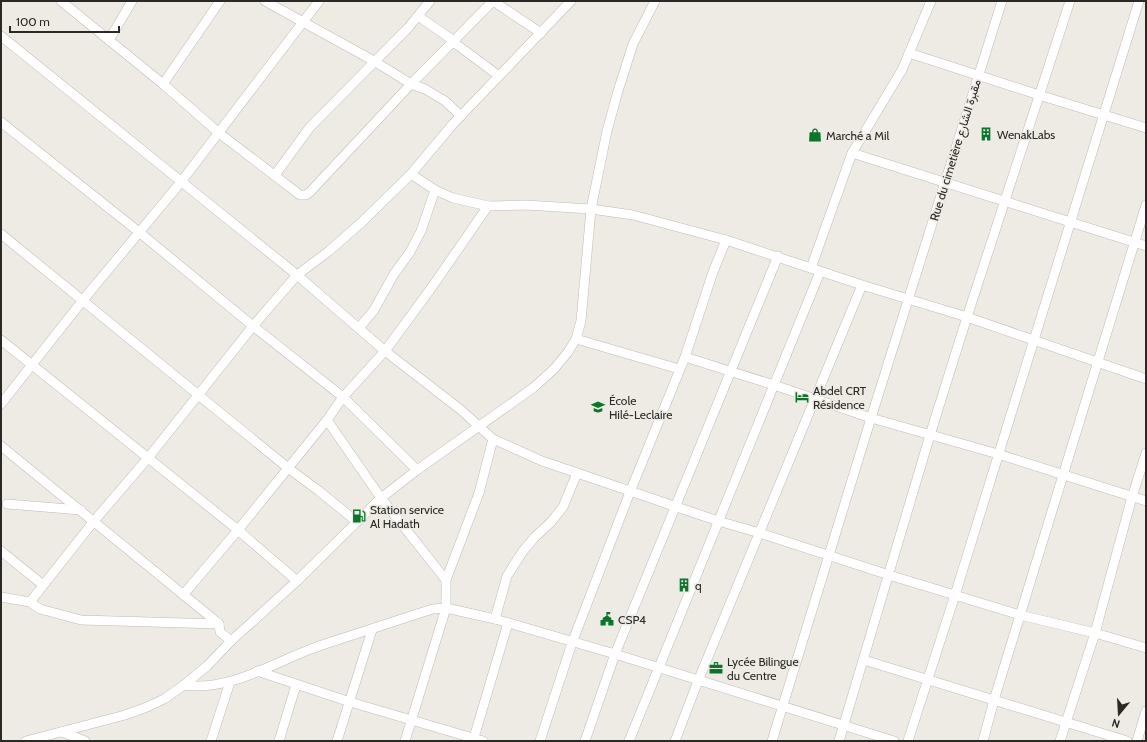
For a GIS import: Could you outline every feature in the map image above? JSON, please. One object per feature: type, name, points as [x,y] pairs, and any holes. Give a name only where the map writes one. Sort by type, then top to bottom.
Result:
[{"type":"street","points":[[62,1],[163,84],[219,133],[300,195],[306,195],[310,192],[411,84],[493,1],[541,33]]},
{"type":"street","points":[[109,40],[132,1]]},
{"type":"street","points":[[163,84],[220,1]]},
{"type":"street","points":[[265,1],[374,61],[411,84],[426,89],[445,101],[462,116]]},
{"type":"street","points":[[1,404],[83,300],[181,182],[320,1]]},
{"type":"street","points":[[275,175],[310,127],[408,28],[430,1]]},
{"type":"street","points":[[30,602],[94,521],[148,458],[253,326],[297,276],[329,251],[362,222],[411,174],[462,116],[571,1]]},
{"type":"street","points":[[26,741],[147,707],[164,699],[184,685],[207,666],[231,641],[297,581],[381,498],[417,470],[542,381],[568,352],[576,339],[581,321],[591,209],[607,131],[623,73],[633,44],[655,1]]},
{"type":"street","points":[[811,268],[852,153],[902,70],[931,1]]},
{"type":"street","name":"Rue du cimetière مقبرة الشارع","points":[[772,741],[908,298],[946,182],[1002,1]]},
{"type":"street","points":[[840,741],[930,435],[1070,1]]},
{"type":"street","points":[[908,741],[1140,2]]},
{"type":"street","points":[[418,16],[454,41],[499,76]]},
{"type":"street","points":[[1,36],[297,276],[385,350],[461,410],[493,439],[542,461],[718,521],[1020,615],[1095,633],[1146,648]]},
{"type":"street","points":[[909,53],[1103,116],[1146,128]]},
{"type":"street","points":[[1,122],[343,397],[417,470]]},
{"type":"street","points":[[852,153],[1146,246]]},
{"type":"street","points":[[411,174],[436,190],[453,198],[488,206],[525,204],[591,209],[633,215],[726,240],[778,256],[820,272],[967,317],[1146,379]]},
{"type":"street","points":[[359,328],[374,310],[394,274],[410,252],[421,231],[436,190]]},
{"type":"street","points":[[983,741],[994,700],[1146,205]]},
{"type":"street","points":[[183,595],[327,420],[343,397],[385,350],[432,287],[488,206]]},
{"type":"street","points":[[1,234],[288,468],[357,522]]},
{"type":"street","points":[[540,741],[572,643],[630,492],[685,357],[713,272],[726,240]]},
{"type":"street","points":[[585,741],[615,654],[778,256]]},
{"type":"street","points":[[629,741],[820,272]]},
{"type":"street","points":[[675,741],[698,681],[862,285]]},
{"type":"street","points":[[576,339],[679,369]]},
{"type":"street","points":[[1,340],[238,530],[297,581]]},
{"type":"street","points":[[685,357],[871,418],[998,454],[1146,501]]},
{"type":"street","points":[[327,420],[381,498],[446,580]]},
{"type":"street","points":[[405,741],[446,608],[446,580],[479,493],[493,439]]},
{"type":"street","points":[[1,446],[219,624],[220,632],[231,641]]},
{"type":"street","points":[[1060,741],[1095,633],[1132,497],[1146,452]]},
{"type":"street","points":[[495,619],[507,576],[523,551],[551,522],[563,507],[576,473]]},
{"type":"street","points":[[7,504],[81,510]]},
{"type":"street","points":[[1,551],[43,585]]},
{"type":"street","points":[[1,597],[30,602],[40,609],[81,620],[219,624]]},
{"type":"street","points":[[184,685],[196,687],[212,686],[230,682],[318,647],[433,609],[446,608],[495,619],[572,643],[615,654],[658,669],[845,726],[884,740],[894,741]]},
{"type":"street","points":[[473,740],[508,623]]},
{"type":"street","points":[[337,741],[372,630]]},
{"type":"street","points":[[864,660],[1124,741]]},
{"type":"street","points":[[257,671],[296,685],[411,721],[473,740],[483,741]]},
{"type":"street","points":[[211,741],[230,682]]},
{"type":"street","points":[[279,741],[296,685]]},
{"type":"street","points":[[1137,741],[1146,711]]},
{"type":"street","points":[[62,732],[85,741]]},
{"type":"place","name":"WenakLabs","points":[[986,134]]},
{"type":"place","name":"Marché a Mil","points":[[815,135]]},
{"type":"place","name":"Abdel CRT Résidence","points":[[802,397]]},
{"type":"place","name":"École Hilé-Leclaire","points":[[598,407]]},
{"type":"place","name":"Station service Al Hadath","points":[[359,516]]},
{"type":"place","name":"q","points":[[684,585]]},
{"type":"place","name":"CSP4","points":[[607,619]]},
{"type":"place","name":"Lycée Bilingue du Centre","points":[[716,668]]}]
